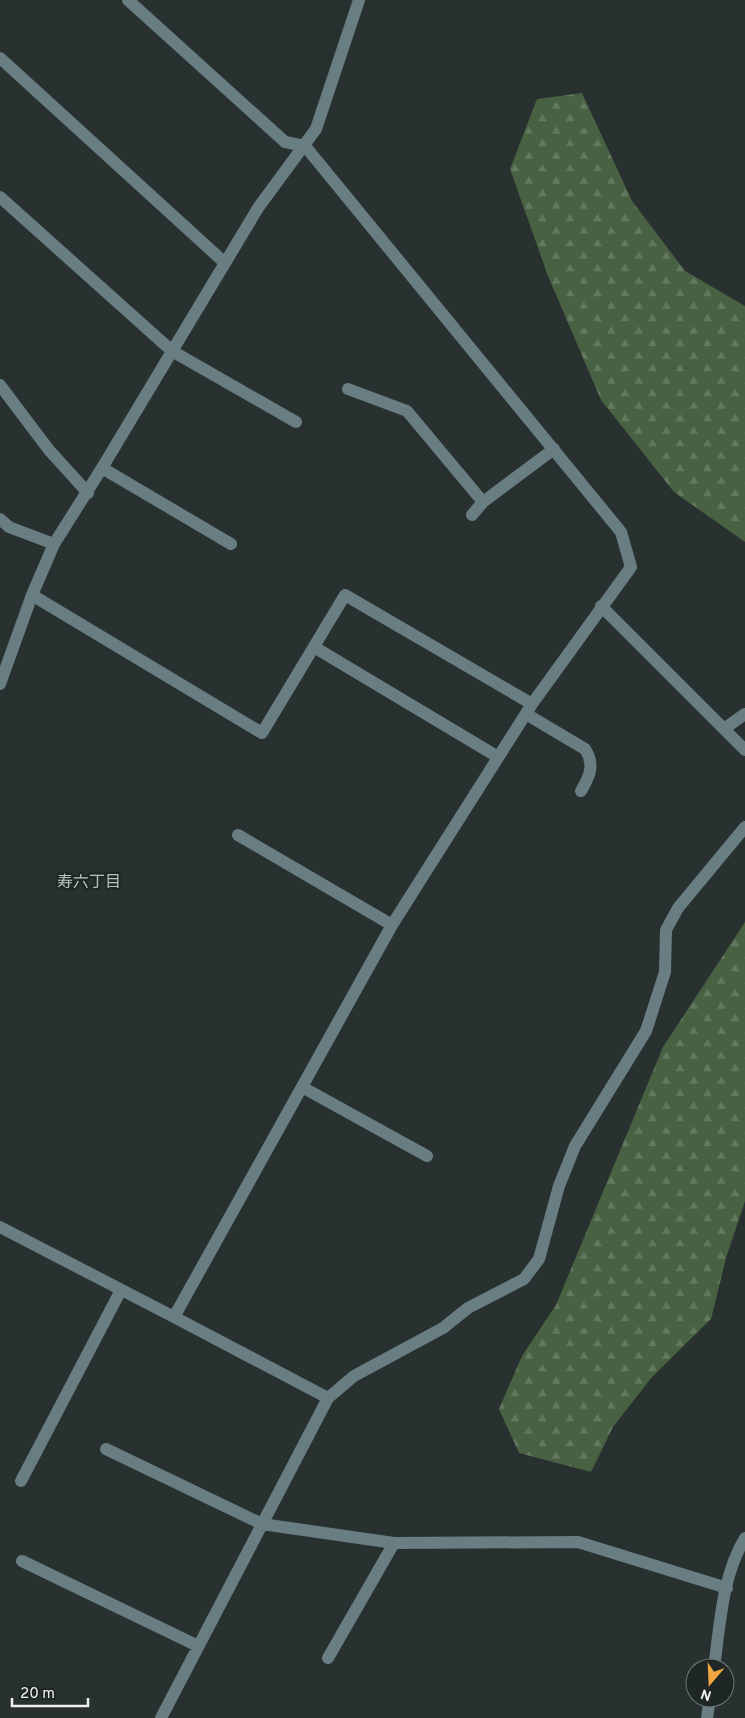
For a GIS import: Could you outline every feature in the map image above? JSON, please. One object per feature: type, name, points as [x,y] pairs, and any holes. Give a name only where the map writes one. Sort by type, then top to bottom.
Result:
[{"type":"street","points":[[128,0],[286,142],[305,146],[621,532],[630,567],[529,709],[392,925],[174,1317]]},
{"type":"street","points":[[0,684],[6,651],[54,544],[88,493],[258,208],[316,129],[359,0]]},
{"type":"street","points":[[0,58],[225,263]]},
{"type":"street","points":[[0,197],[172,351],[296,422]]},
{"type":"street","points":[[0,385],[49,450],[88,493]]},
{"type":"street","points":[[348,389],[407,411],[483,502]]},
{"type":"street","points":[[472,515],[483,502],[554,450]]},
{"type":"street","points":[[102,468],[231,544]]},
{"type":"street","points":[[0,519],[9,527],[54,544]]},
{"type":"street","points":[[32,595],[262,733],[345,595],[529,709],[585,748],[591,758],[590,775],[581,791]]},
{"type":"street","points":[[601,606],[745,750]]},
{"type":"street","points":[[314,647],[498,757]]},
{"type":"street","points":[[724,729],[745,714]]},
{"type":"street","points":[[161,1718],[328,1398],[354,1376],[442,1328],[468,1308],[524,1279],[539,1259],[559,1186],[575,1146],[646,1031],[665,972],[666,930],[678,908],[745,827]]},
{"type":"street","points":[[238,834],[392,925]]},
{"type":"street","points":[[302,1087],[427,1156]]},
{"type":"street","points":[[0,1227],[328,1398]]},
{"type":"street","points":[[21,1481],[121,1290]]},
{"type":"street","points":[[106,1448],[262,1524],[394,1543],[578,1542],[727,1588]]},
{"type":"street","points":[[716,1658],[734,1557],[745,1538]]},
{"type":"street","points":[[328,1658],[394,1543]]},
{"type":"street","points":[[22,1561],[198,1646]]},
{"type":"green space","points":[[582,93],[632,201],[685,271],[745,306],[745,542],[674,492],[601,400],[548,276],[510,169],[537,99]]},
{"type":"green space","points":[[745,922],[745,1201],[726,1258],[711,1319],[652,1377],[613,1427],[591,1472],[519,1453],[499,1409],[522,1356],[556,1305],[663,1047]]},
{"type":"district","name":"寿六丁目","points":[[89,883]]}]
